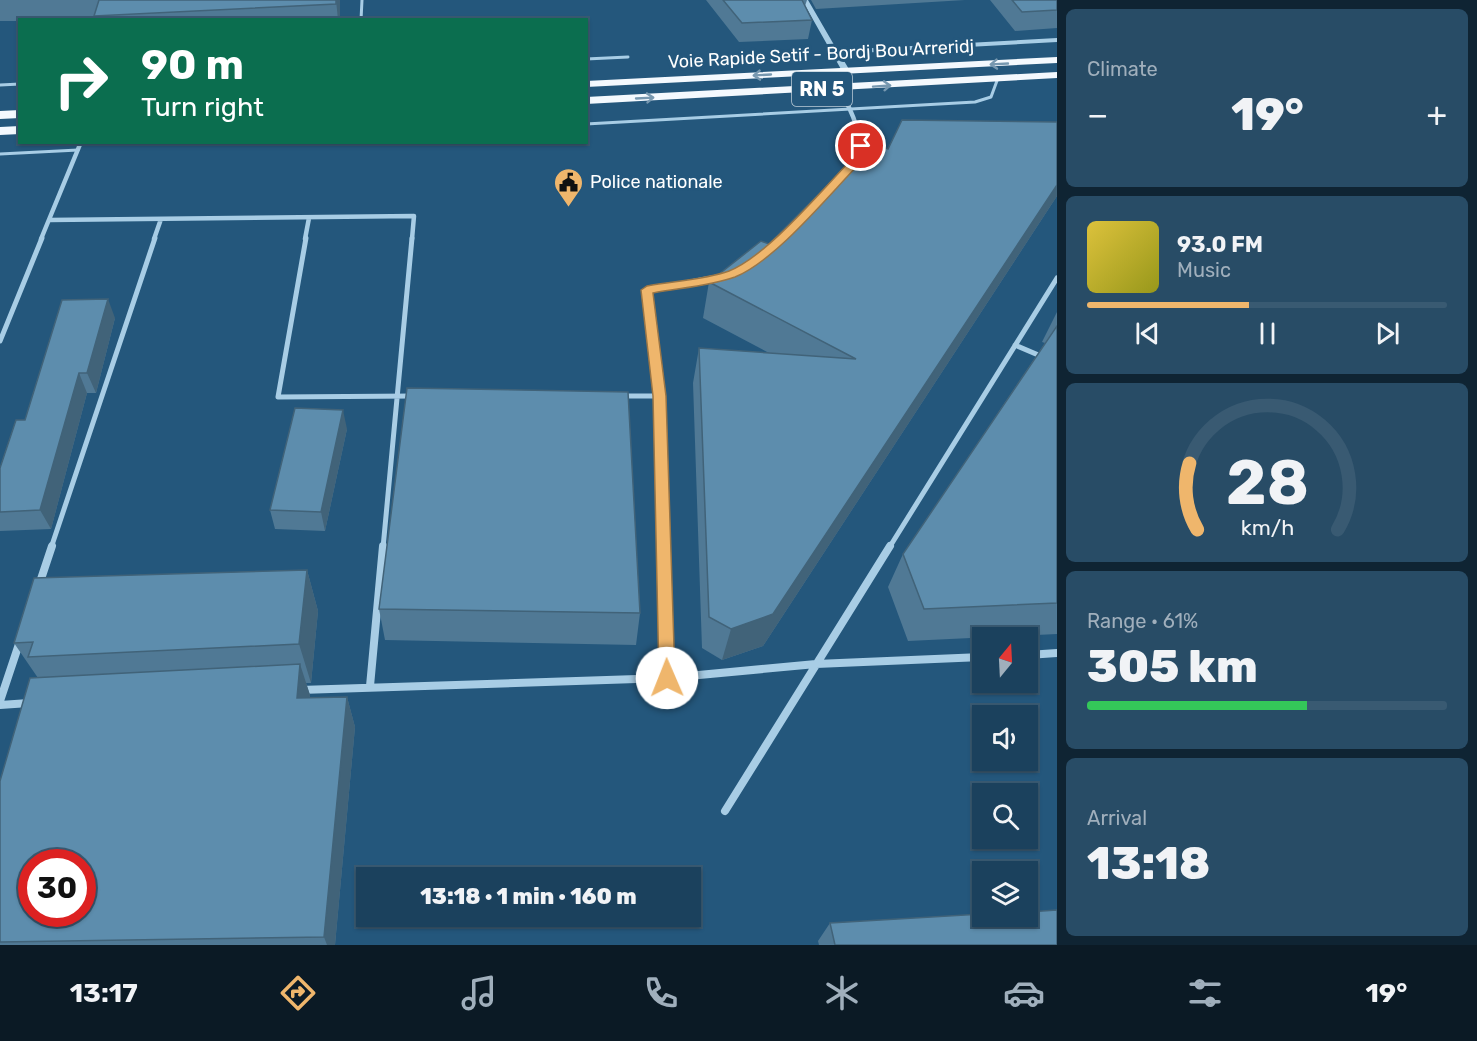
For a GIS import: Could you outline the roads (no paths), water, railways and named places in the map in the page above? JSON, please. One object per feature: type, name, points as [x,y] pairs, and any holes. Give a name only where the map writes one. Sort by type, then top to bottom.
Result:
[{"type":"highway","name":"Voie Rapide Setif - Bordj Bou Arreridj","points":[[588,84],[1057,60]]},
{"type":"highway","name":"Voie Rapide Setif - Bordj Bou Arreridj","points":[[588,101],[1057,75]]},
{"type":"highway","points":[[0,115],[18,114]]},
{"type":"highway","points":[[0,131],[18,130]]},
{"type":"street","points":[[805,0],[846,70],[840,88],[861,133],[861,146],[856,161],[848,169]]},
{"type":"street","points":[[835,52],[1057,40]]},
{"type":"street","points":[[0,341],[80,144]]},
{"type":"street","points":[[49,220],[414,216],[370,686]]},
{"type":"street","points":[[309,218],[278,397],[422,396]]},
{"type":"street","points":[[38,589],[161,219]]},
{"type":"street","points":[[667,678],[660,396],[647,290],[730,274]]},
{"type":"street","points":[[725,811],[1057,278]]},
{"type":"street","points":[[1015,345],[1057,363]]},
{"type":"street","points":[[612,396],[660,396]]},
{"type":"street","points":[[22,634],[0,703],[36,703]]},
{"type":"street","points":[[1038,654],[1057,653]]},
{"type":"street","points":[[286,690],[667,678],[816,664],[972,657]]},
{"type":"lane","points":[[361,18],[362,0]]},
{"type":"lane","points":[[588,59],[628,57]]},
{"type":"lane","points":[[588,124],[851,111],[985,100],[993,93],[998,78]]},
{"type":"lane","points":[[0,85],[18,84]]},
{"type":"lane","points":[[0,154],[78,150]]},
{"type":"place","name":"Police nationale","points":[[569,208]]}]
